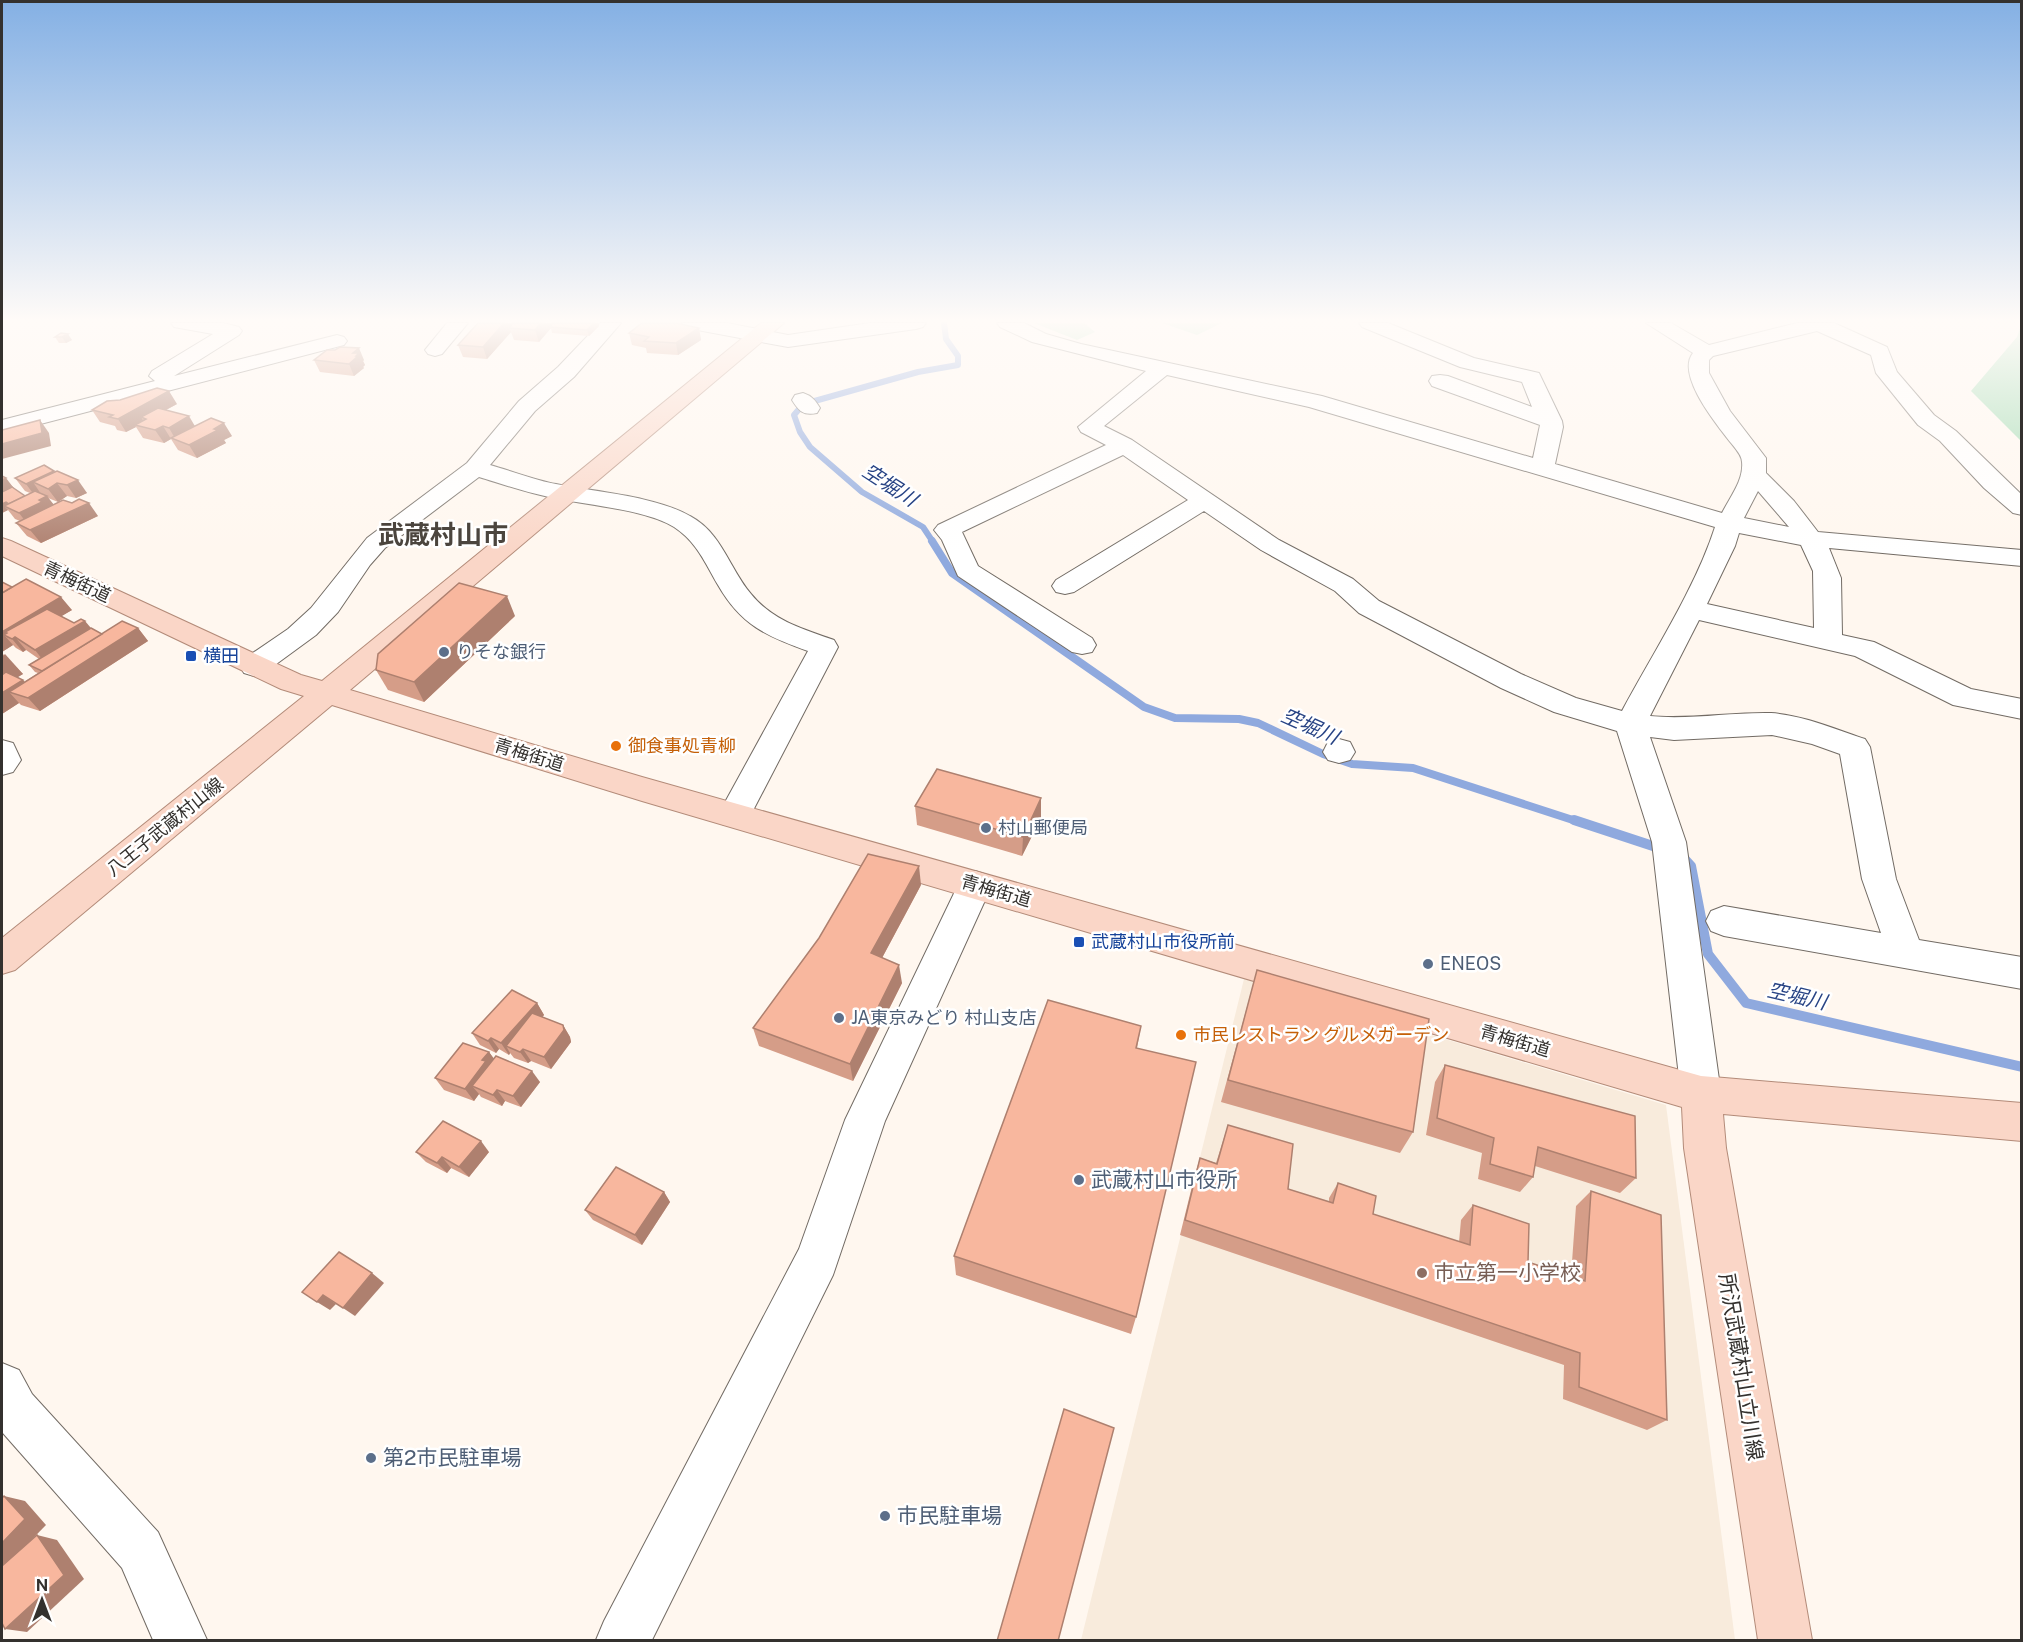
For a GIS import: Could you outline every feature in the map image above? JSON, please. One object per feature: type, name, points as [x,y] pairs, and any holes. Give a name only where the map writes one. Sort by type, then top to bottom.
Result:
[{"type":"main road","points":[[328,693],[683,400]]},
{"type":"main road","name":"青梅街道","points":[[2,546],[291,682],[734,815],[1701,1094],[2022,1122]]},
{"type":"main road","name":"八王子武蔵村山線","points":[[2,959],[328,693]]},
{"type":"main road","name":"所沢武蔵村山立川線","points":[[1701,1094],[1705,1148],[1785,1641]]},
{"type":"street","points":[[2,427],[108,400]]},
{"type":"street","points":[[254,666],[321,614],[364,554],[376,543],[476,468],[534,400]]},
{"type":"street","points":[[1123,400],[1089,427],[1124,445],[1270,545],[1344,585],[1369,607],[1522,686],[1565,705],[1630,724],[1674,729],[1772,724],[1817,734],[1854,747],[1879,879],[1906,953]]},
{"type":"street","points":[[1308,400],[1729,523],[1810,539],[2022,558]]},
{"type":"street","points":[[1492,400],[1551,421]]},
{"type":"street","points":[[1541,400],[1552,427],[1542,469]]},
{"type":"street","points":[[1701,1094],[1670,850],[1630,724],[1691,609],[1722,546],[1729,523],[1754,476],[1754,458],[1713,400]]},
{"type":"street","points":[[1909,400],[1926,420],[1948,436],[2022,508]]},
{"type":"street","points":[[1082,645],[966,570],[954,539],[947,530],[1124,445]]},
{"type":"street","points":[[476,468],[569,494],[662,512],[683,521],[710,545],[733,587],[754,614],[769,625],[824,648],[734,815]]},
{"type":"street","points":[[1754,476],[1774,492],[1810,539],[1826,571],[1828,641]]},
{"type":"street","points":[[1065,586],[1203,501]]},
{"type":"street","points":[[1691,609],[1864,649],[1964,698],[2022,709]]},
{"type":"street","points":[[2,751],[5,760],[2,764]]},
{"type":"street","points":[[622,1641],[817,1259],[865,1120],[975,885]]},
{"type":"street","points":[[1724,921],[2022,973]]},
{"type":"street","points":[[2,1387],[15,1411],[140,1550],[180,1641]]},
{"type":"shaded area","points":[[1244,979],[1666,1105],[1735,1640],[1081,1640]]},
{"type":"green space","points":[[1980,400],[2021,400],[2021,441]]},
{"type":"building","points":[[153,400],[118,419],[109,417],[113,415],[92,410],[107,401]]},
{"type":"building","points":[[158,408],[189,416],[169,428],[163,426],[155,430],[135,425],[146,419],[141,417]]},
{"type":"building","points":[[211,418],[224,423],[214,429],[218,430],[189,445],[171,438]]},
{"type":"building","points":[[40,420],[42,433],[2,444],[2,430]]},
{"type":"building","points":[[44,465],[54,471],[26,484],[15,478]]},
{"type":"building","points":[[57,471],[78,480],[67,485],[57,483],[48,489],[33,482]]},
{"type":"building","points":[[12,487],[25,496],[9,504],[6,502],[2,504],[2,492]]},
{"type":"building","points":[[35,491],[47,496],[39,500],[42,502],[19,513],[4,506]]},
{"type":"building","points":[[79,499],[89,503],[30,530],[16,523],[63,500],[72,503]]},
{"type":"building","points":[[26,579],[61,597],[2,632],[2,593]]},
{"type":"building","points":[[2,582],[12,587],[2,593]]},
{"type":"building","points":[[459,583],[507,596],[414,682],[376,670],[378,654]]},
{"type":"building","points":[[47,609],[74,623],[81,619],[85,621],[35,650],[15,637],[12,639],[4,635],[7,633],[5,632]]},
{"type":"building","points":[[122,621],[138,628],[28,698],[9,692]]},
{"type":"building","points":[[91,628],[102,634],[42,671],[29,665]]},
{"type":"building","points":[[6,672],[23,680],[2,693],[2,675]]},
{"type":"building","points":[[937,769],[1041,798],[1023,837],[915,806]]},
{"type":"building","points":[[868,854],[919,866],[871,953],[899,965],[850,1064],[753,1028],[819,938]]},
{"type":"building","points":[[1257,970],[1429,1019],[1413,1132],[1228,1080]]},
{"type":"building","points":[[512,990],[537,1003],[501,1043],[491,1038],[488,1041],[472,1033]]},
{"type":"building","name":"武蔵村山市役所","points":[[1048,1000],[1141,1026],[1136,1048],[1196,1062],[1136,1317],[954,1256]]},
{"type":"building","points":[[532,1013],[563,1025],[564,1030],[544,1057],[523,1049],[520,1052],[506,1046]]},
{"type":"building","points":[[463,1043],[489,1052],[482,1060],[486,1061],[465,1089],[435,1078]]},
{"type":"building","points":[[496,1056],[532,1071],[513,1096],[497,1090],[493,1095],[472,1086]]},
{"type":"building","points":[[1445,1065],[1635,1116],[1636,1178],[1538,1147],[1533,1177],[1490,1164],[1494,1138],[1437,1118]]},
{"type":"building","points":[[443,1121],[481,1141],[459,1167],[442,1157],[437,1163],[416,1152]]},
{"type":"building","points":[[1228,1125],[1293,1144],[1288,1189],[1333,1203],[1338,1183],[1376,1196],[1373,1214],[1470,1245],[1473,1205],[1529,1224],[1528,1262],[1585,1281],[1591,1191],[1661,1215],[1667,1420],[1579,1387],[1580,1353],[1185,1220],[1200,1158],[1217,1164]]},
{"type":"building","points":[[616,1167],[664,1192],[635,1235],[585,1210]]},
{"type":"building","points":[[339,1252],[372,1273],[343,1308],[323,1295],[317,1302],[302,1292]]},
{"type":"building","points":[[1064,1409],[1114,1428],[1058,1641],[997,1641]]},
{"type":"building","points":[[4,1496],[25,1519],[2,1543],[2,1498]]},
{"type":"building","points":[[37,1535],[64,1575],[5,1629],[2,1623],[2,1566]]},
{"type":"waterway","name":"空堀川","points":[[819,400],[800,408],[794,415],[800,432],[810,447],[862,492],[923,527],[933,542]]},
{"type":"waterway","name":"空堀川","points":[[932,541],[952,573],[1144,707],[1175,718],[1239,719],[1258,723],[1323,754],[1352,764],[1413,768],[1579,822]]},
{"type":"waterway","name":"空堀川","points":[[1574,820],[1662,849]]},
{"type":"waterway","name":"空堀川","points":[[1681,855],[1691,866],[1708,954],[1746,1003],[2022,1067]]},
{"type":"place","name":"りそな銀行","points":[[444,652]]},
{"type":"place","name":"横田","points":[[191,656]]},
{"type":"place","name":"御食事処青柳","points":[[616,746]]},
{"type":"place","name":"村山郵便局","points":[[986,828]]},
{"type":"place","name":"武蔵村山市役所前","points":[[1079,942]]},
{"type":"place","name":"ENEOS","points":[[1428,964]]},
{"type":"place","name":"JA東京みどり 村山支店","points":[[839,1018]]},
{"type":"place","name":"市民レストラン グルメガーデン","points":[[1181,1035]]},
{"type":"place","name":"武蔵村山市役所","points":[[1079,1180]]},
{"type":"place","name":"市立第一小学校","points":[[1422,1273]]},
{"type":"place","name":"第2市民駐車場","points":[[371,1458]]},
{"type":"place","name":"市民駐車場","points":[[885,1516]]},
{"type":"district","name":"武蔵村山市","points":[[443,535]]}]
